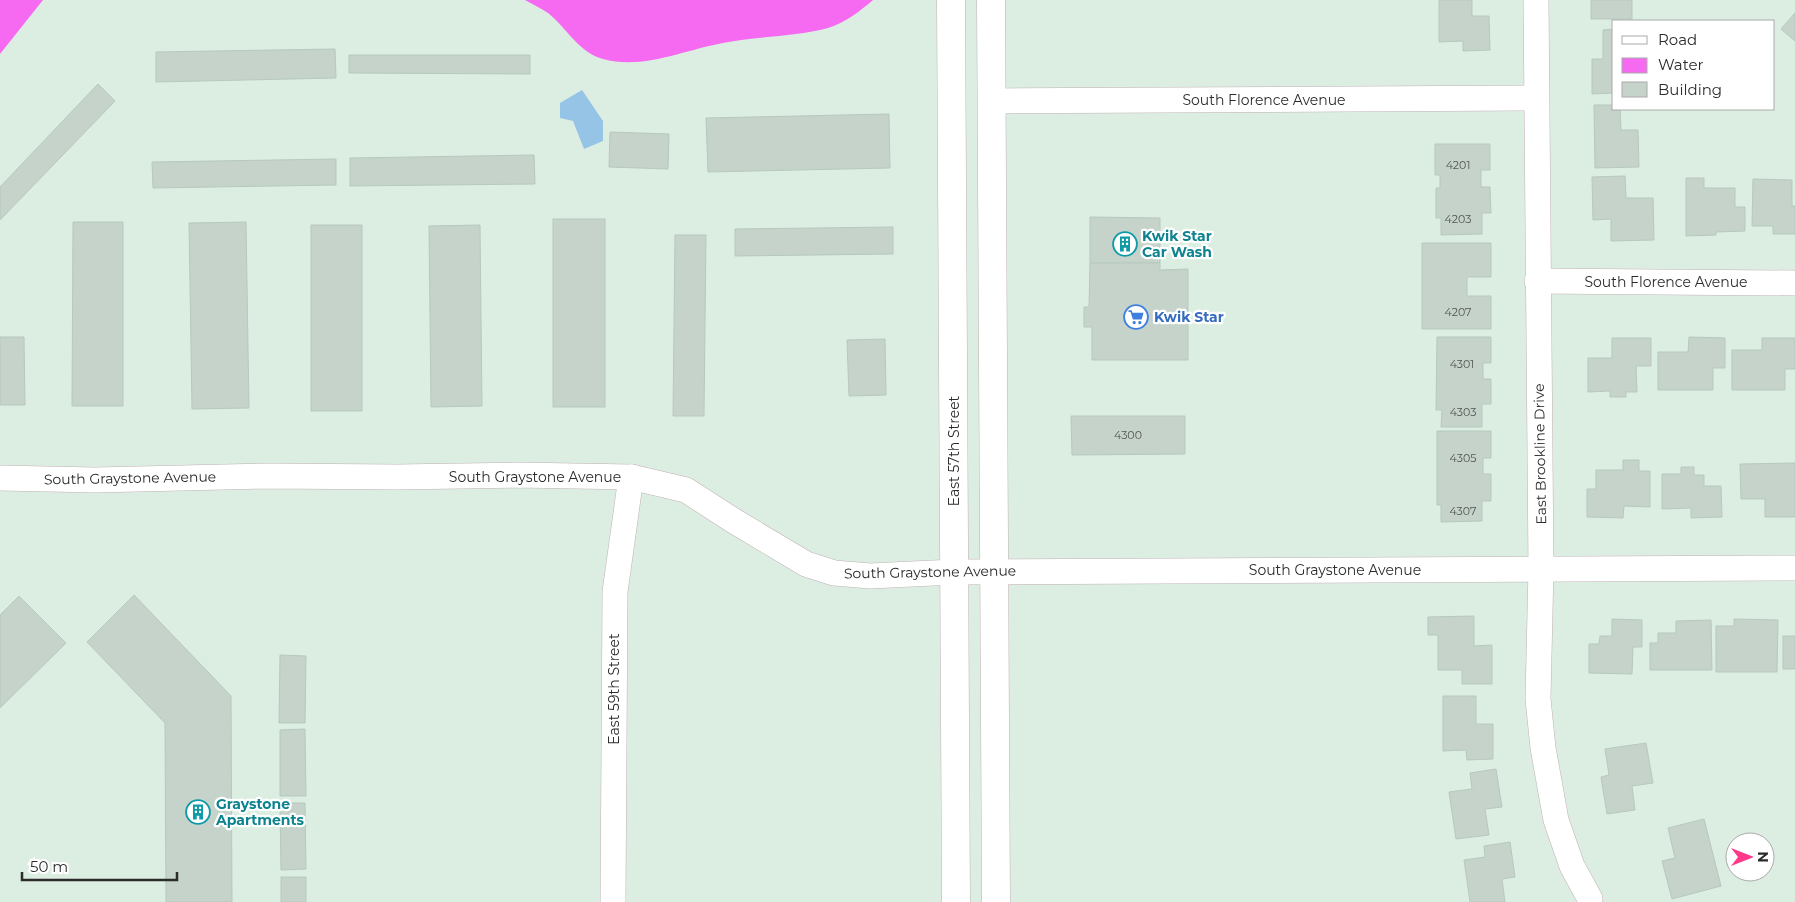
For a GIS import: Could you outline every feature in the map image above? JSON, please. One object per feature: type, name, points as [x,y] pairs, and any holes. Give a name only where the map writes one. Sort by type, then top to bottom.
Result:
[{"type":"main road","name":"East 57th Street","points":[[951,0],[956,902]]},
{"type":"main road","points":[[991,0],[996,902]]},
{"type":"street","name":"East Brookline Drive","points":[[1536,0],[1541,569],[1538,699],[1543,748],[1556,820],[1572,866],[1590,900]]},
{"type":"street","name":"South Florence Avenue","points":[[991,101],[1536,98]]},
{"type":"street","name":"South Florence Avenue","points":[[1537,281],[1795,283]]},
{"type":"street","name":"South Graystone Avenue","points":[[0,478],[86,480],[270,476],[519,475],[632,477],[686,490],[741,526],[806,564],[834,573],[870,576],[954,572],[1795,568]]},
{"type":"street","name":"East 59th Street","points":[[613,902],[615,592],[632,477]]},
{"type":"shaded area","points":[[582,90],[603,121],[603,141],[584,149],[573,121],[560,118],[560,103]]},
{"type":"water","points":[[0,0],[43,0],[0,54]]},
{"type":"water","points":[[525,0],[873,0],[846,20],[828,28],[708,46],[648,61],[618,62],[594,56],[580,45],[548,13]]},
{"type":"building","points":[[1439,0],[1472,0],[1472,16],[1489,16],[1490,50],[1463,51],[1463,41],[1439,42]]},
{"type":"building","points":[[1591,0],[1632,0],[1632,19],[1591,19]]},
{"type":"building","points":[[1795,13],[1795,41],[1781,29]]},
{"type":"building","points":[[1612,29],[1612,93],[1592,94],[1592,59],[1603,59],[1603,30]]},
{"type":"building","points":[[335,49],[336,78],[156,82],[156,52]]},
{"type":"building","points":[[349,55],[530,55],[530,74],[349,73]]},
{"type":"building","points":[[98,84],[115,101],[0,220],[0,187]]},
{"type":"building","points":[[1594,105],[1612,105],[1612,110],[1620,110],[1621,130],[1638,130],[1639,167],[1595,168]]},
{"type":"building","points":[[889,114],[890,168],[708,172],[706,118]]},
{"type":"building","points":[[610,132],[669,134],[668,169],[609,167]]},
{"type":"building","points":[[1435,144],[1490,144],[1490,170],[1481,170],[1481,187],[1490,187],[1491,213],[1482,213],[1482,234],[1441,235],[1441,218],[1436,218],[1436,188],[1440,188],[1440,175],[1435,175]]},
{"type":"building","points":[[534,155],[535,184],[350,186],[350,158]]},
{"type":"building","points":[[336,159],[336,185],[153,188],[152,162]]},
{"type":"building","points":[[1625,176],[1626,198],[1653,198],[1654,240],[1611,241],[1611,219],[1593,220],[1592,177]]},
{"type":"building","points":[[1686,178],[1704,178],[1704,188],[1735,188],[1735,207],[1745,207],[1745,231],[1716,232],[1716,235],[1686,236]]},
{"type":"building","points":[[1753,179],[1792,180],[1792,206],[1795,206],[1795,234],[1773,234],[1773,226],[1752,226]]},
{"type":"building","name":"Kwik Star Car Wash","points":[[1090,217],[1160,218],[1160,263],[1090,263]]},
{"type":"building","points":[[553,219],[605,219],[605,407],[553,407]]},
{"type":"building","points":[[73,222],[123,222],[123,406],[72,406]]},
{"type":"building","points":[[246,222],[249,408],[192,409],[189,223]]},
{"type":"building","points":[[311,225],[362,225],[362,411],[311,411]]},
{"type":"building","points":[[480,225],[482,406],[431,407],[429,226]]},
{"type":"building","points":[[893,227],[893,254],[735,256],[735,229]]},
{"type":"building","points":[[675,235],[706,235],[704,416],[673,416]]},
{"type":"building","points":[[1422,243],[1491,243],[1491,277],[1467,277],[1467,296],[1491,296],[1491,329],[1422,329]]},
{"type":"building","name":"Kwik Star","points":[[1090,263],[1160,263],[1160,270],[1188,269],[1188,360],[1092,360],[1092,327],[1084,327],[1084,307],[1089,307]]},
{"type":"building","points":[[0,337],[24,337],[25,405],[0,405]]},
{"type":"building","points":[[1437,337],[1491,337],[1491,363],[1483,363],[1483,379],[1491,379],[1491,404],[1482,404],[1482,427],[1441,427],[1442,410],[1436,410]]},
{"type":"building","points":[[1689,337],[1725,338],[1725,368],[1713,368],[1713,390],[1658,390],[1658,352],[1688,352]]},
{"type":"building","points":[[1612,338],[1651,338],[1651,366],[1636,366],[1637,392],[1626,392],[1626,397],[1610,397],[1610,391],[1588,392],[1588,358],[1612,358]]},
{"type":"building","points":[[1762,338],[1795,338],[1795,369],[1785,369],[1785,390],[1732,390],[1732,350],[1762,350]]},
{"type":"building","points":[[885,339],[886,395],[849,396],[847,340]]},
{"type":"building","points":[[1071,416],[1185,416],[1185,454],[1072,455]]},
{"type":"building","points":[[1437,431],[1491,431],[1491,458],[1483,458],[1483,474],[1491,474],[1491,501],[1482,501],[1482,521],[1441,522],[1441,505],[1437,505]]},
{"type":"building","points":[[1623,460],[1639,460],[1639,471],[1650,471],[1650,507],[1624,506],[1623,518],[1587,517],[1587,489],[1596,489],[1596,470],[1623,470]]},
{"type":"building","points":[[1795,463],[1795,517],[1765,517],[1765,499],[1741,499],[1740,464]]},
{"type":"building","points":[[1681,467],[1694,467],[1694,475],[1704,475],[1704,486],[1721,486],[1722,517],[1691,518],[1691,508],[1662,509],[1662,474],[1681,474]]},
{"type":"building","name":"Graystone Apartments","points":[[134,595],[231,696],[232,902],[166,902],[165,723],[87,642]]},
{"type":"building","points":[[19,596],[66,643],[0,708],[0,615]]},
{"type":"building","points":[[1474,616],[1474,646],[1492,645],[1492,684],[1462,684],[1462,670],[1438,670],[1438,635],[1428,635],[1428,617]]},
{"type":"building","points":[[1612,619],[1642,620],[1642,647],[1633,647],[1632,674],[1589,673],[1589,644],[1599,644],[1600,636],[1612,636]]},
{"type":"building","points":[[1734,619],[1778,620],[1777,672],[1716,672],[1716,626],[1734,626]]},
{"type":"building","points":[[1711,620],[1712,670],[1650,670],[1650,643],[1658,643],[1658,633],[1676,633],[1676,621]]},
{"type":"building","points":[[1783,636],[1795,636],[1795,669],[1783,669]]},
{"type":"building","points":[[280,655],[306,656],[305,723],[279,723]]},
{"type":"building","points":[[1443,696],[1476,696],[1476,724],[1493,724],[1493,759],[1467,760],[1466,750],[1443,751]]},
{"type":"building","points":[[305,729],[306,796],[280,796],[280,730]]},
{"type":"building","points":[[1646,743],[1653,783],[1632,786],[1635,810],[1607,814],[1601,777],[1609,775],[1605,749]]},
{"type":"building","points":[[1496,769],[1502,807],[1485,809],[1489,835],[1456,839],[1449,792],[1472,789],[1470,773]]},
{"type":"building","points":[[280,803],[305,803],[306,869],[281,870]]},
{"type":"building","points":[[1704,819],[1721,886],[1672,899],[1662,861],[1675,858],[1668,828]]},
{"type":"building","points":[[1510,842],[1515,877],[1502,879],[1505,902],[1470,902],[1464,860],[1485,857],[1484,846]]},
{"type":"building","points":[[281,877],[306,877],[306,902],[281,902]]},
{"type":"place","name":"Kwik Star Car Wash","points":[[1125,244]]},
{"type":"place","name":"Kwik Star","points":[[1136,317]]},
{"type":"place","name":"Graystone Apartments","points":[[198,812]]}]
